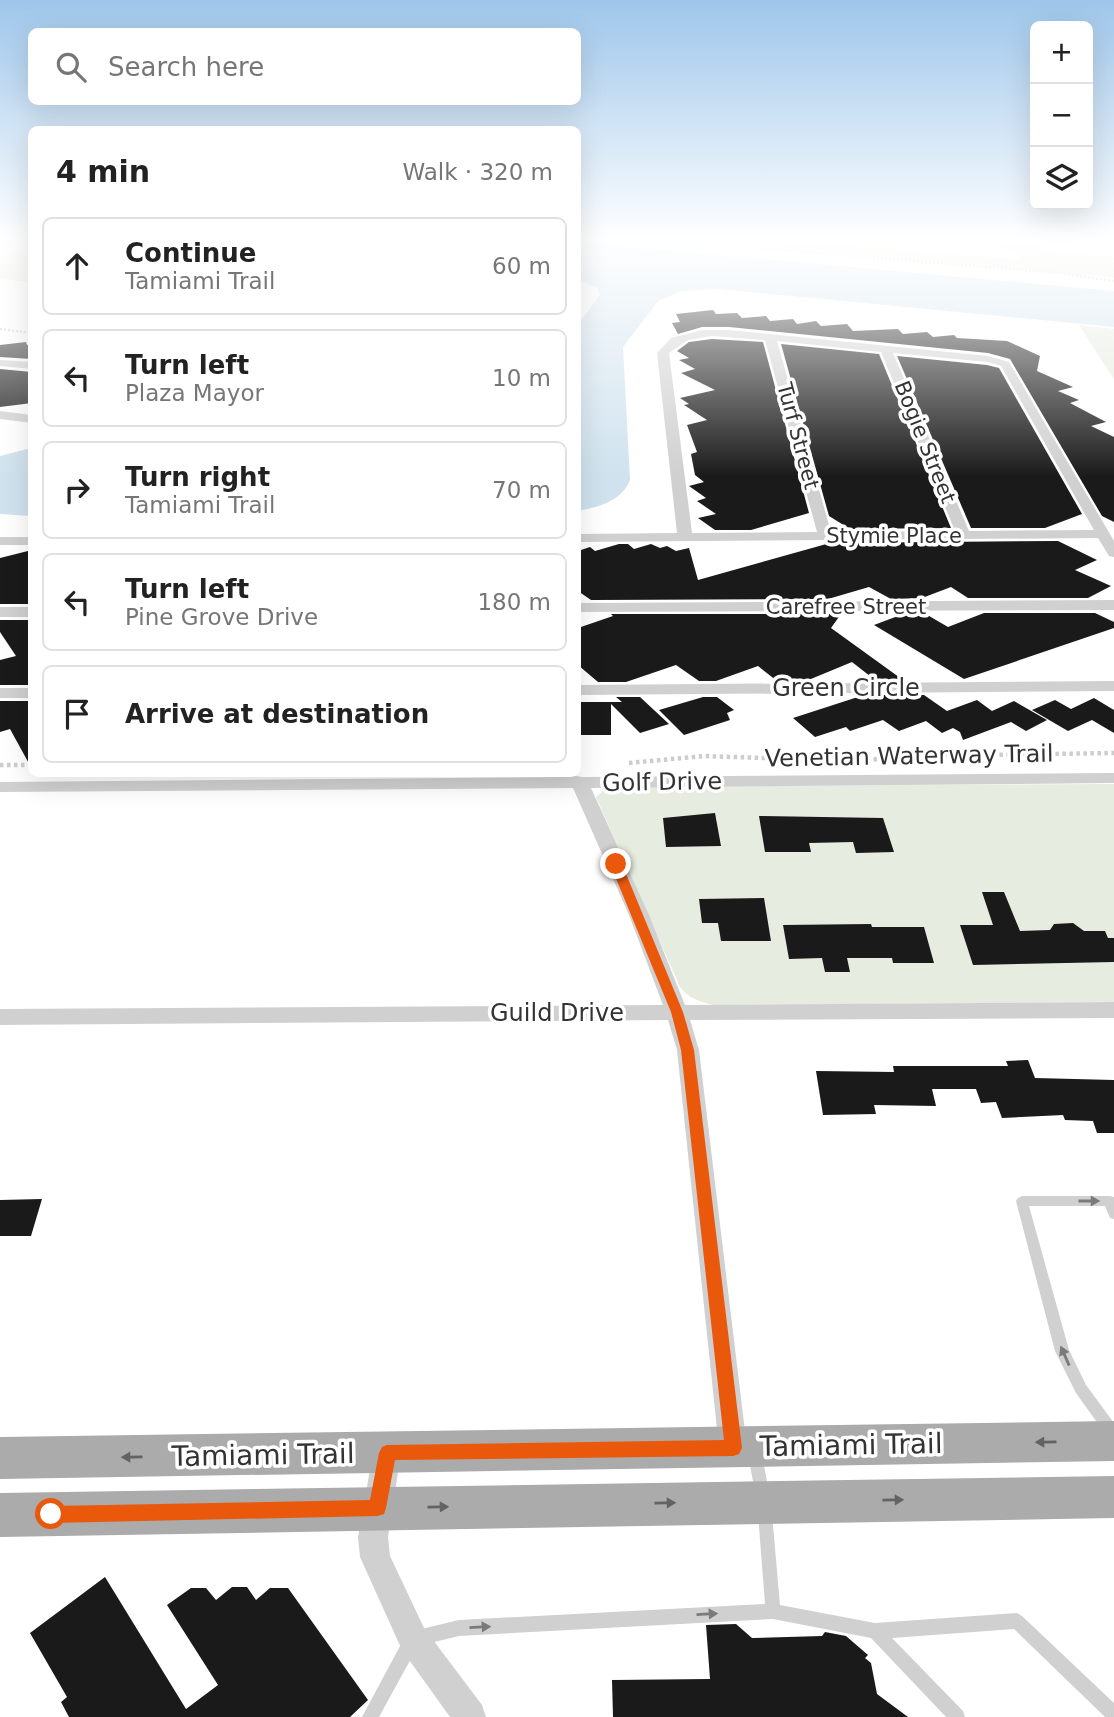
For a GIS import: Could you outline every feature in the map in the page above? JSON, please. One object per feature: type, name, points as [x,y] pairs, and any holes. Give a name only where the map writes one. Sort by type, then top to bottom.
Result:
[{"type":"main road","name":"Tamiami Trail","points":[[0,1458],[1114,1441]]},
{"type":"main road","points":[[0,1515],[1114,1497]]},
{"type":"street","points":[[685,537],[663,353],[678,339],[729,332],[999,362],[1008,367],[1114,553]]},
{"type":"street","name":"Turf Street","points":[[771,337],[825,536]]},
{"type":"street","name":"Bogie Street","points":[[886,349],[964,535]]},
{"type":"street","points":[[0,363],[28,366]]},
{"type":"street","points":[[0,415],[28,418]]},
{"type":"street","name":"Stymie Place","points":[[581,538],[1103,534]]},
{"type":"street","points":[[0,541],[28,541]]},
{"type":"street","name":"Carefree Street","points":[[581,608],[1114,605]]},
{"type":"street","points":[[0,612],[28,612]]},
{"type":"street","name":"Green Circle","points":[[581,690],[1114,686]]},
{"type":"street","points":[[0,694],[28,693]]},
{"type":"street","points":[[572,778],[640,919],[677,1012],[691,1070],[744,1448]]},
{"type":"street","name":"Golf Drive","points":[[0,787],[572,778],[1114,778]]},
{"type":"street","name":"Guild Drive","points":[[0,1017],[1114,1010]]},
{"type":"street","points":[[387,1453],[373,1537],[375,1557],[413,1639],[470,1717]]},
{"type":"lane","points":[[1114,1214],[1110,1201],[1022,1201],[1062,1351],[1081,1388],[1114,1434]]},
{"type":"lane","points":[[744,1448],[763,1501],[773,1611]]},
{"type":"lane","points":[[370,1717],[413,1639],[459,1628],[773,1611],[875,1631],[1017,1620],[1114,1714]]},
{"type":"lane","points":[[875,1631],[957,1717]]},
{"type":"path","points":[[0,329],[28,332]]},
{"type":"path","name":"Venetian Waterway Trail","points":[[628,763],[704,757],[852,761],[919,756],[1114,753]]},
{"type":"path","points":[[0,765],[28,765]]},
{"type":"shaded area","points":[[1079,325],[1114,329],[1114,379]]},
{"type":"shaded area","points":[[1114,784],[1114,1002],[713,1005],[699,1001],[680,987],[596,797],[605,789],[614,787]]},
{"type":"water","points":[[583,317],[646,317],[623,347],[630,480],[615,498],[581,510],[581,320]]},
{"type":"water","points":[[1011,317],[1114,317],[1114,327]]},
{"type":"water","points":[[28,449],[28,516],[0,514],[0,456]]},
{"type":"building","points":[[678,317],[767,317],[770,321],[793,319],[797,324],[816,321],[821,326],[847,324],[853,331],[898,329],[903,334],[927,332],[933,337],[954,335],[957,338],[1007,341],[1040,356],[1037,371],[1073,387],[1058,391],[1079,400],[1070,403],[1106,422],[1091,426],[1114,437],[1114,522],[1102,516],[1010,359],[988,353],[729,327],[702,327],[678,334],[672,323],[680,322]]},
{"type":"building","points":[[712,339],[763,342],[809,513],[751,530],[715,530],[698,518],[716,514],[697,501],[706,498],[689,486],[704,482],[695,475],[691,454],[697,452],[687,425],[707,420],[684,405],[689,404],[680,398],[715,390],[681,373],[695,369],[679,360],[689,358],[677,351],[689,342]]},
{"type":"building","points":[[26,342],[28,359],[0,357],[0,345]]},
{"type":"building","points":[[781,344],[879,354],[951,528],[850,529],[829,516]]},
{"type":"building","points":[[897,356],[999,368],[1082,514],[1045,528],[971,528]]},
{"type":"building","points":[[0,369],[28,372],[28,404],[0,407]]},
{"type":"building","points":[[1058,541],[1097,560],[1075,570],[1111,586],[1088,598],[968,598],[951,587],[922,598],[891,599],[869,587],[828,599],[591,600],[581,593],[581,550],[590,547],[595,551],[619,544],[628,544],[634,549],[651,544],[660,548],[667,546],[676,551],[689,548],[698,580],[830,543]]},
{"type":"building","points":[[28,551],[28,604],[0,604],[0,558]]},
{"type":"building","points":[[906,613],[924,613],[948,627],[984,613],[1095,613],[1114,622],[1114,628],[964,679],[874,625]]},
{"type":"building","points":[[611,614],[841,614],[831,628],[903,680],[875,680],[852,662],[806,681],[777,681],[758,666],[716,681],[699,681],[676,665],[626,682],[598,682],[581,668],[581,627],[613,616]]},
{"type":"building","points":[[0,620],[28,620],[28,685],[0,685],[0,660],[16,656],[0,632]]},
{"type":"building","points":[[864,695],[924,695],[947,711],[977,700],[992,711],[1014,701],[1047,720],[1026,731],[1011,722],[963,740],[960,732],[953,728],[942,733],[926,721],[899,731],[883,720],[850,731],[846,727],[815,737],[793,718]]},
{"type":"building","points":[[616,697],[640,697],[669,724],[640,733],[611,704],[611,735],[581,735],[581,702],[622,702]]},
{"type":"building","points":[[703,697],[717,697],[734,710],[727,713],[730,720],[684,735],[659,710]]},
{"type":"building","points":[[1094,698],[1114,710],[1114,733],[1092,720],[1068,731],[1032,710],[1055,700],[1071,709]]},
{"type":"building","points":[[0,701],[28,701],[28,762],[10,729],[0,732]]},
{"type":"building","points":[[715,813],[721,846],[666,847],[663,818]]},
{"type":"building","points":[[759,816],[883,818],[894,852],[856,853],[853,842],[809,843],[811,852],[765,852]]},
{"type":"building","points":[[982,892],[1004,892],[1020,931],[1050,930],[1054,924],[1073,923],[1084,931],[1105,931],[1108,938],[1114,938],[1114,962],[973,965],[960,925],[993,925]]},
{"type":"building","points":[[764,898],[771,941],[721,941],[718,923],[702,923],[699,899]]},
{"type":"building","points":[[871,924],[872,927],[924,927],[934,963],[893,963],[892,958],[847,958],[850,972],[825,972],[822,958],[789,959],[783,925]]},
{"type":"building","points":[[1028,1060],[1035,1078],[1114,1080],[1114,1133],[1097,1133],[1093,1121],[1065,1120],[1063,1115],[1002,1118],[996,1102],[981,1103],[976,1089],[932,1089],[936,1106],[874,1105],[876,1114],[823,1115],[816,1071],[894,1072],[893,1066],[1008,1066],[1006,1061]]},
{"type":"building","points":[[42,1199],[31,1236],[0,1236],[0,1200]]},
{"type":"building","points":[[105,1577],[186,1709],[218,1685],[167,1605],[191,1588],[206,1588],[216,1600],[232,1587],[247,1587],[256,1600],[270,1588],[288,1588],[368,1700],[350,1717],[69,1717],[61,1702],[67,1697],[30,1633]]},
{"type":"building","points":[[736,1624],[752,1638],[822,1636],[825,1632],[846,1636],[868,1655],[865,1658],[871,1663],[877,1694],[908,1717],[613,1717],[612,1680],[710,1679],[706,1625]]},
{"type":"route","points":[[51,1514],[377,1508],[387,1453],[733,1448],[727,1414],[688,1050],[677,1012],[616,864]]}]
